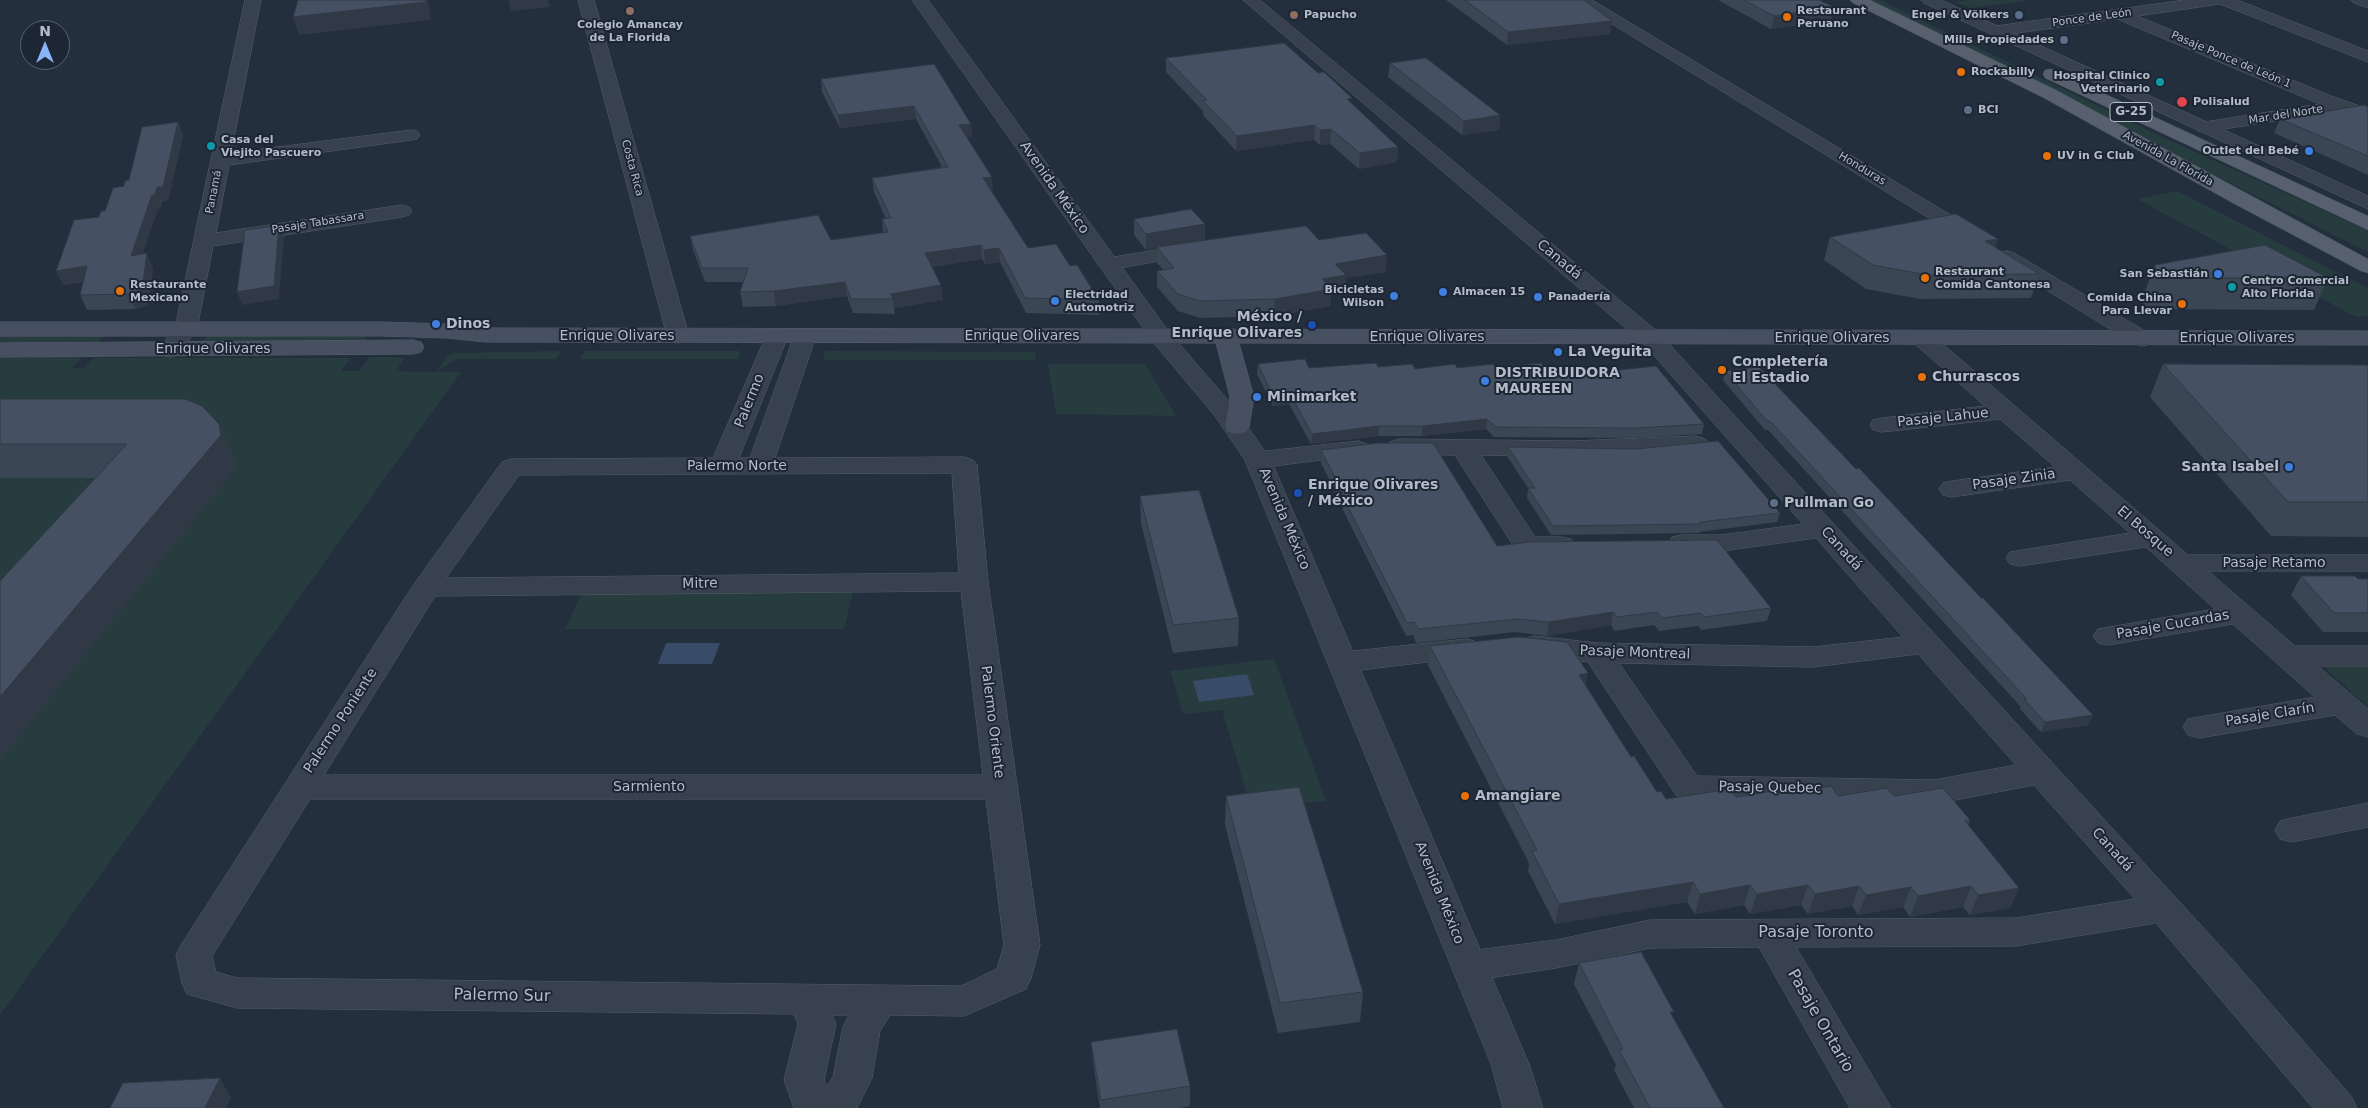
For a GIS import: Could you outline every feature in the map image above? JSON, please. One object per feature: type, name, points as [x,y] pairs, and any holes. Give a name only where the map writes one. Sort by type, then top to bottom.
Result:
[{"type":"main road","name":"Avenida La Florida","points":[[1858,0],[2057,98],[2368,267]]},
{"type":"main road","name":"Avenida La Florida","points":[[1894,0],[2368,224]]},
{"type":"main road","name":"Enrique Olivares","points":[[0,330],[382,329],[447,331],[486,335],[678,336],[2368,338]]},
{"type":"main road","name":"Enrique Olivares","points":[[0,350],[411,347],[459,341],[486,335]]},
{"type":"main road","points":[[1226,337],[1242,397],[1237,427]]},
{"type":"street","name":"Panamá","points":[[170,350],[186,329],[253,0]]},
{"type":"street","name":"Costa Rica","points":[[586,0],[678,336]]},
{"type":"street","name":"Avenida México","points":[[920,0],[1160,337],[1237,427],[1258,460],[1344,662],[1510,1064],[1523,1108]]},
{"type":"street","name":"Canadá","points":[[1251,0],[1651,338],[2164,908],[2328,1106]]},
{"type":"street","name":"Honduras","points":[[1581,0],[2142,339]]},
{"type":"street","points":[[1929,0],[2368,203]]},
{"type":"street","name":"Ponce de León","points":[[1996,31],[2218,0]]},
{"type":"street","points":[[2223,0],[2368,57]]},
{"type":"street","points":[[2359,0],[2368,3]]},
{"type":"street","name":"Pasaje Ponce de León 1","points":[[2119,14],[2368,115]]},
{"type":"street","name":"Mar del Norte","points":[[2204,127],[2368,102]]},
{"type":"street","points":[[221,160],[411,135]]},
{"type":"street","name":"Pasaje Tabassara","points":[[205,241],[402,211]]},
{"type":"street","points":[[1108,264],[1211,247]]},
{"type":"street","name":"Palermo","points":[[723,466],[777,336]]},
{"type":"street","points":[[760,466],[805,336]]},
{"type":"street","name":"El Bosque","points":[[1922,338],[2368,726]]},
{"type":"street","name":"Pasaje Lahue","points":[[1882,425],[2005,411]]},
{"type":"street","points":[[1258,460],[1378,446],[1634,448],[1742,439]]},
{"type":"street","points":[[1463,448],[1526,545],[1585,544]]},
{"type":"street","name":"Palermo Norte","points":[[510,467],[964,465]]},
{"type":"street","name":"Palermo Oriente","points":[[964,465],[974,582],[1022,945],[1012,978]]},
{"type":"street","name":"Palermo Poniente","points":[[200,983],[194,955],[426,587],[510,467]]},
{"type":"street","name":"Pasaje Zinia","points":[[1952,489],[2075,472]]},
{"type":"street","points":[[1654,544],[1722,543],[1823,529]]},
{"type":"street","points":[[2020,558],[2152,538]]},
{"type":"street","name":"Pasaje Retamo","points":[[2180,563],[2368,563]]},
{"type":"street","name":"Mitre","points":[[426,587],[974,582]]},
{"type":"street","name":"Pasaje Cucardas","points":[[2108,636],[2238,614]]},
{"type":"street","name":"Pasaje Montreal","points":[[1344,662],[1516,644],[1597,653],[1813,657],[1926,644]]},
{"type":"street","name":"Pasaje Quebec","points":[[1597,653],[1688,787],[1934,792],[2042,772]]},
{"type":"street","points":[[2288,656],[2368,656]]},
{"type":"street","name":"Pasaje Clarín","points":[[2199,727],[2342,703]]},
{"type":"street","name":"Sarmiento","points":[[299,787],[1000,787]]},
{"type":"street","points":[[2292,830],[2368,815]]},
{"type":"street","name":"Pasaje Toronto","points":[[1469,966],[1556,954],[1650,934],[2016,932],[2164,908]]},
{"type":"street","name":"Pasaje Ontario","points":[[1769,933],[1871,1108]]},
{"type":"street","name":"Palermo Sur","points":[[200,983],[237,993],[964,1001],[1012,978]]},
{"type":"street","points":[[806,999],[817,1024],[804,1080],[808,1096],[825,1104],[841,1100],[852,1078],[862,1027],[882,999]]},
{"type":"green space","points":[[1866,0],[1880,0],[2150,131],[2368,231],[2368,252]]},
{"type":"green space","points":[[1969,0],[2032,0],[1970,8],[1955,2]]},
{"type":"green space","points":[[2177,191],[2368,288],[2368,316],[2356,317],[2137,199]]},
{"type":"green space","points":[[0,336],[105,336],[97,343],[0,343]]},
{"type":"green space","points":[[209,336],[367,337],[363,342],[201,341]]},
{"type":"green space","points":[[562,351],[556,359],[456,359],[438,371],[461,372],[0,1015],[0,357],[82,357],[72,368],[84,368],[95,358],[351,358],[341,371],[359,371],[370,357],[398,357],[404,359],[396,371],[436,372],[447,356],[453,353]]},
{"type":"green space","points":[[585,351],[740,351],[739,359],[580,359]]},
{"type":"green space","points":[[825,351],[1036,352],[1035,360],[823,360]]},
{"type":"green space","points":[[1048,364],[1145,364],[1176,416],[1056,414]]},
{"type":"green space","points":[[853,592],[844,629],[565,629],[582,593]]},
{"type":"green space","points":[[1274,659],[1326,801],[1251,808],[1222,710],[1183,714],[1170,671]]},
{"type":"green space","points":[[2368,662],[2368,707],[2327,670],[2328,665]]},
{"type":"water","points":[[666,643],[720,643],[712,664],[658,664]]},
{"type":"water","points":[[1247,674],[1254,695],[1199,702],[1193,681]]},
{"type":"building","points":[[298,0],[426,0],[426,2],[293,17]]},
{"type":"building","points":[[1465,0],[1584,0],[1612,21],[1508,32]]},
{"type":"building","points":[[1744,0],[1819,0],[1834,7],[1774,16]]},
{"type":"building","points":[[1284,43],[1318,73],[1324,72],[1352,98],[1347,99],[1398,147],[1360,153],[1331,129],[1320,130],[1315,125],[1237,136],[1203,101],[1207,100],[1166,58]]},
{"type":"building","points":[[1426,58],[1500,115],[1464,121],[1390,63]]},
{"type":"building","points":[[934,64],[971,124],[959,125],[992,177],[983,178],[1028,248],[1056,244],[1070,266],[1077,265],[1099,300],[1025,298],[999,248],[984,250],[981,245],[925,253],[941,285],[891,294],[893,299],[851,299],[845,282],[774,291],[740,292],[748,268],[702,268],[690,236],[818,215],[831,240],[888,232],[882,219],[891,218],[872,178],[948,167],[914,106],[838,115],[821,79]]},
{"type":"building","points":[[2364,105],[2368,107],[2368,156],[2280,119]]},
{"type":"building","points":[[178,122],[163,187],[157,187],[155,195],[152,195],[131,256],[147,253],[142,290],[129,294],[80,295],[87,266],[56,271],[74,220],[99,217],[101,211],[105,211],[113,188],[124,186],[125,181],[129,180],[142,127]]},
{"type":"building","points":[[1191,209],[1205,224],[1146,234],[1134,219]]},
{"type":"building","points":[[1956,214],[1998,239],[1985,241],[2039,274],[1927,275],[1873,265],[1830,237]]},
{"type":"building","points":[[279,225],[274,286],[237,292],[245,230]]},
{"type":"building","points":[[1306,226],[1319,240],[1366,233],[1387,255],[1335,264],[1346,275],[1322,279],[1332,289],[1275,299],[1200,301],[1178,294],[1157,271],[1174,268],[1157,247]]},
{"type":"building","points":[[2265,245],[2328,278],[2157,278],[2155,265]]},
{"type":"building","points":[[1305,359],[1309,368],[1376,363],[1378,367],[1412,364],[1415,369],[1455,364],[1457,368],[1493,364],[1496,368],[1541,363],[1546,370],[1584,366],[1590,373],[1656,366],[1704,424],[1636,428],[1496,427],[1487,419],[1423,426],[1379,426],[1312,434],[1290,394],[1273,396],[1258,364]]},
{"type":"building","name":"Santa Isabel","points":[[2163,364],[2368,365],[2368,502],[2288,502]]},
{"type":"building","points":[[1759,367],[1856,469],[1859,468],[2093,715],[2045,722],[2024,699],[2027,699],[1770,421],[1767,421],[1725,371]]},
{"type":"building","points":[[0,399],[185,399],[202,406],[219,424],[221,435],[0,697],[0,581],[127,444],[0,444]]},
{"type":"building","points":[[1718,441],[1780,513],[1700,522],[1701,524],[1553,526],[1528,488],[1535,488],[1508,447],[1636,449]]},
{"type":"building","points":[[1379,443],[1433,443],[1497,546],[1530,542],[1717,540],[1771,608],[1704,617],[1701,613],[1662,618],[1657,612],[1617,617],[1613,612],[1549,622],[1518,619],[1418,629],[1414,622],[1407,623],[1321,450]]},
{"type":"building","points":[[1199,490],[1239,618],[1173,625],[1140,496]]},
{"type":"building","points":[[2301,576],[2355,576],[2358,579],[2368,579],[2368,613],[2334,613]]},
{"type":"building","points":[[1519,637],[1567,642],[1588,673],[1579,675],[1631,757],[1634,756],[1657,792],[1661,791],[1666,799],[1730,789],[1736,797],[1785,789],[1788,794],[1831,786],[1838,796],[1887,788],[1894,796],[1943,788],[1970,820],[1965,821],[2019,888],[1978,895],[1971,886],[1918,896],[1911,887],[1866,895],[1859,886],[1815,894],[1808,885],[1757,894],[1750,885],[1700,894],[1693,882],[1559,904],[1532,851],[1537,850],[1430,646]]},
{"type":"building","points":[[1299,787],[1363,992],[1280,1003],[1226,796]]},
{"type":"building","points":[[1641,952],[1674,1012],[1670,1012],[1724,1108],[1650,1108],[1619,1050],[1623,1049],[1579,963]]},
{"type":"building","points":[[1177,1029],[1190,1086],[1101,1100],[1091,1042]]},
{"type":"building","points":[[220,1078],[205,1108],[110,1108],[123,1083]]},
{"type":"place","name":"Colegio Amancay de La Florida","points":[[630,11]]},
{"type":"place","name":"Papucho","points":[[1294,15]]},
{"type":"place","name":"Engel & Völkers","points":[[2019,15]]},
{"type":"place","name":"Restaurant Peruano","points":[[1787,17]]},
{"type":"place","name":"Mills Propiedades","points":[[2064,40]]},
{"type":"place","name":"Rockabilly","points":[[1961,72]]},
{"type":"place","name":"Hospital Clinico Veterinario","points":[[2160,82]]},
{"type":"place","name":"Polisalud","points":[[2182,102]]},
{"type":"place","name":"BCI","points":[[1968,110]]},
{"type":"place","name":"Casa del Viejito Pascuero","points":[[211,146]]},
{"type":"place","name":"Outlet del Bebé","points":[[2309,151]]},
{"type":"place","name":"UV in G Club","points":[[2047,156]]},
{"type":"place","name":"San Sebastián","points":[[2218,274]]},
{"type":"place","name":"Restaurant Comida Cantonesa","points":[[1925,278]]},
{"type":"place","name":"Centro Comercial Alto Florida","points":[[2232,287]]},
{"type":"place","name":"Restaurante Mexicano","points":[[120,291]]},
{"type":"place","name":"Almacen 15","points":[[1443,292]]},
{"type":"place","name":"Bicicletas Wilson","points":[[1394,296]]},
{"type":"place","name":"Panadería","points":[[1538,297]]},
{"type":"place","name":"Electridad Automotriz","points":[[1055,301]]},
{"type":"place","name":"Comida China Para Llevar","points":[[2182,304]]},
{"type":"place","name":"Dinos","points":[[436,324]]},
{"type":"place","name":"México / Enrique Olivares","points":[[1312,325]]},
{"type":"place","name":"La Veguita","points":[[1558,352]]},
{"type":"place","name":"Completería El Estadio","points":[[1722,370]]},
{"type":"place","name":"Churrascos","points":[[1922,377]]},
{"type":"place","name":"DISTRIBUIDORA MAUREEN","points":[[1485,381]]},
{"type":"place","name":"Minimarket","points":[[1257,397]]},
{"type":"place","name":"Santa Isabel","points":[[2289,467]]},
{"type":"place","name":"Enrique Olivares / México","points":[[1298,493]]},
{"type":"place","name":"Pullman Go","points":[[1774,503]]},
{"type":"place","name":"Amangiare","points":[[1465,796]]}]
